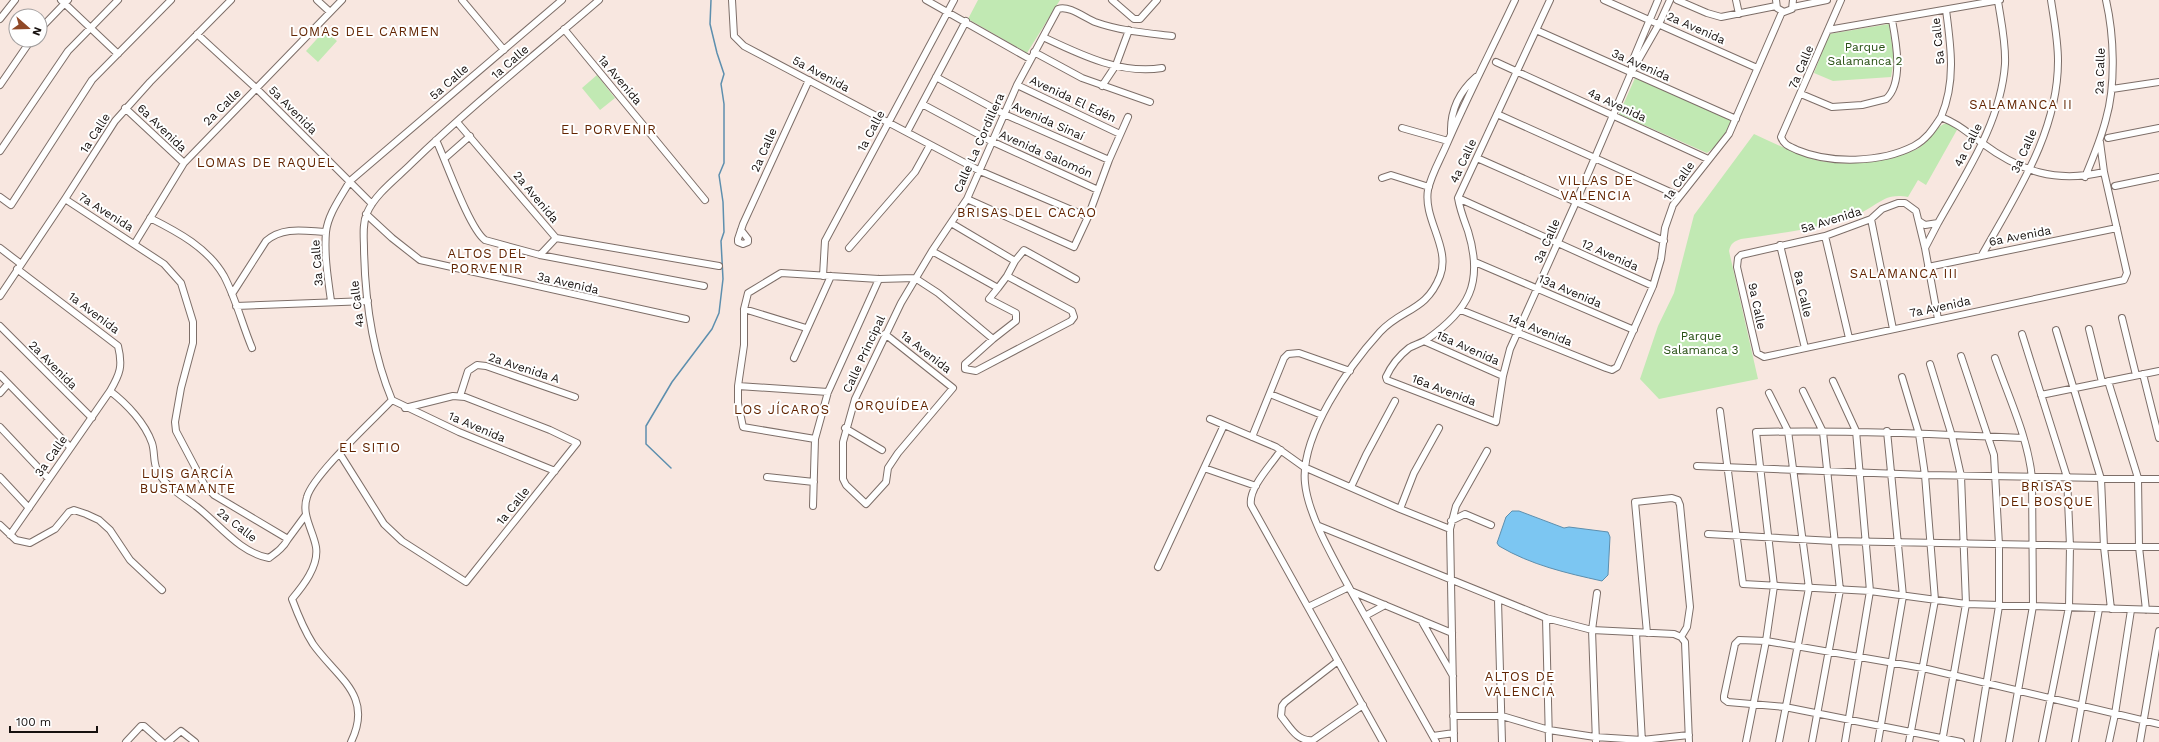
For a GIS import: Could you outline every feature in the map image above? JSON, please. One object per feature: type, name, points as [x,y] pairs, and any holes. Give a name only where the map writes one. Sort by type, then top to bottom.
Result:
[{"type":"street","points":[[0,19],[15,0]]},
{"type":"street","points":[[0,151],[68,51],[118,0]]},
{"type":"street","points":[[0,197],[11,205],[92,80],[171,0]]},
{"type":"street","name":"1a Calle","points":[[0,294],[125,108],[230,0]]},
{"type":"street","points":[[318,0],[330,12]]},
{"type":"street","name":"2a Calle","points":[[135,243],[184,163],[207,137],[257,89],[342,0]]},
{"type":"street","points":[[462,0],[504,50]]},
{"type":"street","name":"5a Calle","points":[[350,181],[562,0]]},
{"type":"street","name":"1a Calle","points":[[372,204],[436,140],[598,0]]},
{"type":"street","name":"5a Avenida","points":[[732,0],[734,36],[744,46],[980,171],[1088,217]]},
{"type":"street","points":[[926,0],[966,21],[1030,59]]},
{"type":"street","name":"1a Calle","points":[[823,276],[825,242],[954,0]]},
{"type":"street","points":[[1112,0],[1134,19],[1140,19],[1157,0]]},
{"type":"street","points":[[1454,733],[1435,739],[1365,616],[1312,513],[1307,495],[1304,468],[1315,431],[1322,415],[1350,371],[1381,332],[1428,298],[1436,286],[1441,273],[1442,256],[1429,209],[1427,198],[1429,186],[1451,134],[1450,118],[1464,88],[1479,75],[1515,0]]},
{"type":"street","name":"4a Calle","points":[[1386,377],[1394,363],[1410,348],[1424,341],[1449,322],[1461,310],[1473,279],[1475,262],[1458,198],[1550,0]]},
{"type":"street","name":"2a Avenida","points":[[1604,0],[1757,68]]},
{"type":"street","name":"3a Calle","points":[[1631,73],[1632,62],[1658,0]]},
{"type":"street","name":"3a Calle","points":[[1496,422],[1503,376],[1510,349],[1558,244],[1614,116],[1631,73],[1659,24],[1670,0]]},
{"type":"street","points":[[1679,0],[1715,16],[1739,14],[1776,3],[1782,12],[1788,11],[1793,3],[1827,0]]},
{"type":"street","points":[[1736,0],[1739,14]]},
{"type":"street","name":"7a Calle","points":[[1841,0],[1781,137],[1783,142],[1808,154],[1824,158],[1856,160],[1869,158],[1913,146],[1931,132],[1941,117]]},
{"type":"street","points":[[1828,30],[1892,20],[1999,0]]},
{"type":"street","name":"4a Calle","points":[[1925,248],[1982,143],[1993,119],[2000,94],[2005,64],[1999,0]]},
{"type":"street","name":"3a Calle","points":[[1982,255],[2029,170],[2039,150],[2048,126],[2056,80],[2057,40],[2051,0]]},
{"type":"street","name":"2a Calle","points":[[2085,176],[2100,142],[2107,117],[2112,89],[2111,28],[2106,0]]},
{"type":"street","points":[[48,20],[65,1],[118,54]]},
{"type":"street","name":"Calle La Cordillera","points":[[900,303],[932,250],[967,199],[980,171],[991,141],[1017,85],[1058,9],[1066,9],[1096,22],[1129,30]]},
{"type":"street","name":"5a Calle","points":[[1941,117],[1949,93],[1952,58],[1946,10]]},
{"type":"street","name":"1a Calle","points":[[1612,370],[1617,367],[1653,286],[1668,218],[1679,196],[1708,159],[1723,144],[1736,119],[1782,12]]},
{"type":"street","points":[[1801,94],[1832,107],[1862,105],[1886,99],[1891,92],[1898,61],[1892,20]]},
{"type":"street","points":[[907,132],[966,21]]},
{"type":"street","name":"1a Avenida","points":[[564,29],[705,200]]},
{"type":"street","points":[[1102,86],[1116,65],[1129,30],[1172,36]]},
{"type":"street","name":"3a Avenida","points":[[1536,30],[1736,119]]},
{"type":"street","name":"5a Avenida","points":[[197,34],[257,89],[372,204]]},
{"type":"street","points":[[1043,37],[1074,51],[1116,65],[1148,70],[1162,68]]},
{"type":"street","points":[[0,85],[25,48]]},
{"type":"street","points":[[1034,52],[1082,78],[1150,102]]},
{"type":"street","name":"4a Avenida","points":[[1496,62],[1708,159]]},
{"type":"street","name":"Avenida Sinaí","points":[[936,77],[1004,114],[1109,160]]},
{"type":"street","name":"2a Calle","points":[[741,230],[809,80]]},
{"type":"street","points":[[2112,89],[2159,82]]},
{"type":"street","name":"Avenida El Edén","points":[[1017,85],[1120,134]]},
{"type":"street","name":"Avenida Salomón","points":[[922,104],[991,141],[1098,190]]},
{"type":"street","name":"6a Avenida","points":[[125,108],[184,163]]},
{"type":"street","points":[[1497,114],[1679,196]]},
{"type":"street","points":[[967,199],[1074,247],[1077,244],[1109,160],[1128,117]]},
{"type":"street","points":[[1941,117],[1962,126],[1982,143],[2029,170],[2052,176],[2085,176],[2104,172]]},
{"type":"street","name":"2a Avenida","points":[[457,122],[556,238],[719,266]]},
{"type":"street","points":[[1402,128],[1448,141]]},
{"type":"street","points":[[2108,138],[2159,128]]},
{"type":"street","points":[[445,158],[470,136]]},
{"type":"street","name":"3a Avenida","points":[[436,140],[445,158],[451,176],[480,236],[485,240],[540,255],[704,286]]},
{"type":"street","name":"2a Calle","points":[[2100,142],[2104,172],[2116,228],[2128,273],[2124,280]]},
{"type":"street","points":[[849,248],[915,172],[930,145]]},
{"type":"street","points":[[1477,158],[1664,241]]},
{"type":"street","points":[[1382,178],[1391,176],[1429,186]]},
{"type":"street","points":[[2115,186],[2159,177]]},
{"type":"street","name":"3a Calle","points":[[331,301],[327,266],[326,232],[332,213],[350,181]]},
{"type":"street","name":"12 Avenida","points":[[1458,198],[1474,207],[1653,286]]},
{"type":"street","name":"7a Avenida","points":[[65,199],[135,243]]},
{"type":"street","name":"5a Avenida","points":[[1738,258],[1744,253],[1826,236],[1871,219],[1890,205],[1905,203],[1916,210],[1919,221]]},
{"type":"street","name":"4a Calle","points":[[372,204],[366,214],[364,224],[364,270],[378,362],[392,400]]},
{"type":"street","points":[[1460,208],[1474,207]]},
{"type":"street","name":"3a Avenida","points":[[366,214],[392,238],[420,260],[686,319]]},
{"type":"street","points":[[150,218],[180,234],[210,257],[223,276],[232,294],[252,348]]},
{"type":"street","points":[[1871,219],[1893,329]]},
{"type":"street","points":[[1919,221],[1925,225],[1938,223]]},
{"type":"street","points":[[1919,221],[1938,318]]},
{"type":"street","points":[[951,223],[1015,261]]},
{"type":"street","name":"6a Avenida","points":[[1928,267],[2116,228]]},
{"type":"street","points":[[232,294],[266,241],[272,236],[282,231],[326,232]]},
{"type":"street","points":[[1826,236],[1848,338]]},
{"type":"street","points":[[540,255],[556,238]]},
{"type":"street","points":[[135,243],[164,264],[181,283],[193,322],[194,343],[181,388],[175,422],[176,431],[182,444],[204,484],[214,495],[288,539],[294,529],[306,516]]},
{"type":"street","name":"8a Calle","points":[[1780,245],[1804,348]]},
{"type":"street","name":"1a Avenida","points":[[0,248],[19,267],[118,346],[121,358],[120,374],[110,391]]},
{"type":"street","points":[[932,250],[998,288]]},
{"type":"street","points":[[1007,276],[1072,311],[1074,317],[1071,321],[976,371],[965,369],[965,364],[1016,321],[1018,316],[1016,313],[989,299],[1007,276],[1015,261],[1024,250],[1076,279]]},
{"type":"street","name":"9a Calle","points":[[1738,258],[1737,267],[1755,350],[1760,356]]},
{"type":"street","name":"13a Avenida","points":[[1475,262],[1634,330]]},
{"type":"street","points":[[815,439],[743,427],[738,403],[738,386],[744,345],[745,297],[751,289],[781,273],[879,279],[915,278],[938,293],[993,339]]},
{"type":"street","points":[[794,358],[806,328],[831,276]]},
{"type":"street","points":[[813,506],[815,439],[828,392],[879,279]]},
{"type":"street","name":"7a Avenida","points":[[1760,356],[2124,280]]},
{"type":"street","points":[[236,306],[331,301],[368,301]]},
{"type":"street","name":"Calle Principal","points":[[864,503],[846,485],[843,479],[843,442],[845,428],[855,399],[900,303]]},
{"type":"street","points":[[744,309],[806,328]]},
{"type":"street","name":"14a Avenida","points":[[1461,310],[1612,370]]},
{"type":"street","points":[[2122,318],[2136,375]]},
{"type":"street","name":"2a Avenida","points":[[0,326],[92,418]]},
{"type":"street","points":[[2089,329],[2138,478],[2138,547],[2146,610]]},
{"type":"street","points":[[2056,330],[2101,479],[2104,547],[2111,609]]},
{"type":"street","name":"1a Avenida","points":[[864,503],[868,502],[886,482],[890,464],[953,388],[885,334]]},
{"type":"street","points":[[2022,334],[2067,477],[2070,546],[2069,607],[2042,742]]},
{"type":"street","name":"15a Avenida","points":[[1424,341],[1503,376]]},
{"type":"street","points":[[1252,437],[1284,358],[1288,354],[1299,353],[1350,371]]},
{"type":"street","points":[[1961,356],[1994,456],[1999,544],[1999,606],[1988,684],[1977,742]]},
{"type":"street","points":[[1994,358],[2023,438],[2032,478],[2034,545],[2033,606],[2009,742]]},
{"type":"street","points":[[1930,364],[1952,436],[1961,476],[1966,604],[1942,740]]},
{"type":"street","name":"2a Avenida A","points":[[460,396],[468,372],[477,365],[486,366],[575,397]]},
{"type":"street","points":[[2041,395],[2159,371]]},
{"type":"street","points":[[2143,374],[2159,438]]},
{"type":"street","points":[[0,375],[70,448]]},
{"type":"street","name":"16a Avenida","points":[[1386,377],[1387,380],[1496,422]]},
{"type":"street","points":[[1902,377],[1919,434],[1925,476],[1935,600],[1909,742]]},
{"type":"street","points":[[1833,382],[1856,431],[1870,591],[1845,742]]},
{"type":"street","points":[[0,394],[8,384]]},
{"type":"street","points":[[738,386],[828,392]]},
{"type":"street","name":"2a Calle","points":[[110,391],[130,409],[150,439],[157,471],[179,494],[197,506],[235,541],[262,557],[269,558],[283,548],[288,539]]},
{"type":"street","name":"3a Calle","points":[[10,535],[48,478],[110,391]]},
{"type":"street","points":[[1803,391],[1823,432],[1840,590],[1812,742]]},
{"type":"street","points":[[1768,393],[1788,431],[1795,471],[1809,588],[1779,742]]},
{"type":"street","points":[[1270,394],[1322,415]]},
{"type":"street","points":[[405,408],[460,396]]},
{"type":"street","name":"1a Calle","points":[[340,454],[384,524],[402,541],[466,582],[577,443],[550,430],[460,396]]},
{"type":"street","points":[[351,742],[356,731],[359,708],[344,679],[314,645],[306,633],[292,599],[306,581],[316,554],[316,547],[306,516],[306,498],[309,490],[340,454],[392,400]]},
{"type":"street","name":"1a Avenida","points":[[392,400],[405,408],[555,471]]},
{"type":"street","points":[[1351,487],[1366,455],[1395,401]]},
{"type":"street","points":[[1720,411],[1735,535],[1743,584],[1870,591],[1966,604],[2159,610]]},
{"type":"street","points":[[1210,419],[1281,450],[1304,468],[1450,529]]},
{"type":"street","points":[[1158,567],[1224,424]]},
{"type":"street","points":[[0,427],[48,478]]},
{"type":"street","points":[[845,428],[882,450]]},
{"type":"street","points":[[1400,509],[1414,473],[1439,428]]},
{"type":"street","points":[[1746,742],[1766,641],[1774,586],[1770,538],[1756,432],[1887,431],[1952,436],[2023,438]]},
{"type":"street","points":[[1878,742],[1903,596],[1899,541],[1887,431]]},
{"type":"street","points":[[1281,450],[1256,486],[1250,499],[1251,505],[1383,742]]},
{"type":"street","points":[[1454,742],[1450,529],[1451,521],[1462,494],[1480,466],[1487,451]]},
{"type":"street","points":[[1697,466],[1925,476],[2159,479]]},
{"type":"street","points":[[1204,468],[1256,486]]},
{"type":"street","points":[[0,477],[29,508]]},
{"type":"street","points":[[767,477],[814,482]]},
{"type":"street","points":[[1647,633],[1635,502],[1672,498],[1678,500],[1680,505],[1690,607],[1687,627],[1681,637]]},
{"type":"street","points":[[0,525],[16,540],[30,543],[54,529],[69,512],[74,510],[86,514],[99,520],[110,530],[130,560],[162,590]]},
{"type":"street","points":[[1451,521],[1465,514],[1491,525]]},
{"type":"street","points":[[1319,526],[1498,600],[1546,618],[1592,630],[1674,634],[1681,637],[1684,642],[1689,739],[1642,741],[1595,740],[1549,730],[1502,716],[1453,716]]},
{"type":"street","points":[[1708,534],[1834,541],[1865,540],[2104,547],[2159,547]]},
{"type":"street","points":[[1308,607],[1350,589],[1452,633]]},
{"type":"street","points":[[1595,740],[1592,630],[1597,593]]},
{"type":"street","points":[[1498,600],[1502,742]]},
{"type":"street","points":[[1365,616],[1385,605]]},
{"type":"street","points":[[2075,742],[2099,609]]},
{"type":"street","points":[[2109,742],[2115,714],[2130,610]]},
{"type":"street","points":[[1546,618],[1549,742]]},
{"type":"street","points":[[1421,620],[1453,676]]},
{"type":"street","points":[[2140,742],[2159,631]]},
{"type":"street","points":[[1636,633],[1642,741]]},
{"type":"street","points":[[1961,742],[1942,740],[1910,731],[1785,707],[1754,703],[1728,702],[1724,699],[1724,696],[1736,641],[1766,641],[1954,674],[2019,692],[2159,724]]},
{"type":"street","points":[[1338,661],[1285,702],[1282,706],[1281,716],[1297,736],[1307,741],[1313,740],[1362,705]]},
{"type":"street","points":[[126,742],[141,726],[144,726],[162,742]]},
{"type":"street","points":[[168,742],[181,731],[195,742]]},
{"type":"green space","points":[[978,0],[1060,0],[1027,53],[968,19]]},
{"type":"green space","name":"Parque Salamanca 2","points":[[1889,24],[1894,59],[1891,77],[1833,81],[1814,73],[1829,34]]},
{"type":"green space","points":[[325,30],[337,41],[318,62],[306,51]]},
{"type":"green space","points":[[597,75],[615,98],[600,110],[582,88]]},
{"type":"green space","points":[[1635,78],[1732,121],[1720,143],[1707,153],[1619,114]]},
{"type":"green space","name":"Parque Salamanca 3","points":[[1947,123],[1958,128],[1926,185],[1918,180],[1908,197],[1893,196],[1887,198],[1865,211],[1830,223],[1800,230],[1741,239],[1732,244],[1729,251],[1758,379],[1659,399],[1640,379],[1658,326],[1674,293],[1694,215],[1754,134],[1810,158],[1835,163],[1848,163],[1877,160],[1903,154],[1920,148],[1938,128]]},
{"type":"water","points":[[1512,511],[1519,511],[1564,528],[1569,527],[1608,532],[1610,537],[1608,575],[1602,581],[1562,571],[1536,563],[1511,553],[1499,546],[1497,543],[1506,517]]},
{"type":"waterway","points":[[671,468],[646,444],[646,426],[672,382],[712,329],[719,313],[723,279],[721,241],[724,232],[723,202],[719,175],[724,163],[724,104],[721,84],[724,74],[710,24],[711,0]]},
{"type":"district","name":"LOMAS DEL CARMEN","points":[[365,31]]},
{"type":"district","name":"SALAMANCA II","points":[[2021,104]]},
{"type":"district","name":"EL PORVENIR","points":[[609,129]]},
{"type":"district","name":"LOMAS DE RAQUEL","points":[[266,162]]},
{"type":"district","name":"VILLAS DE VALENCIA","points":[[1596,188]]},
{"type":"district","name":"BRISAS DEL CACAO","points":[[1027,212]]},
{"type":"district","name":"ALTOS DEL PORVENIR","points":[[487,260]]},
{"type":"district","name":"SALAMANCA III","points":[[1904,273]]},
{"type":"district","name":"ORQUÍDEA","points":[[892,405]]},
{"type":"district","name":"LOS JÍCAROS","points":[[782,409]]},
{"type":"district","name":"EL SITIO","points":[[370,447]]},
{"type":"district","name":"LUIS GARCÍA BUSTAMANTE","points":[[188,480]]},
{"type":"district","name":"BRISAS DEL BOSQUE","points":[[2047,494]]},
{"type":"district","name":"ALTOS DE VALENCIA","points":[[1520,684]]}]
